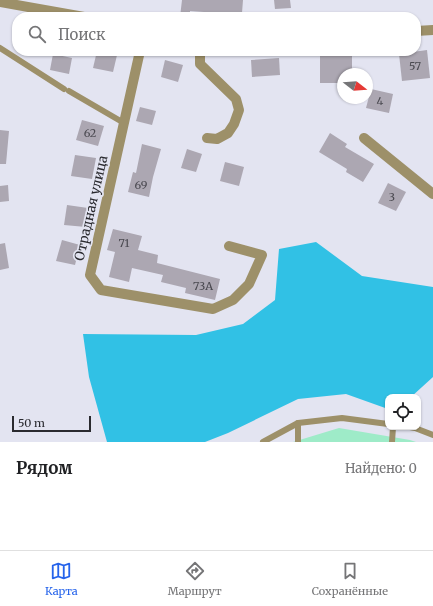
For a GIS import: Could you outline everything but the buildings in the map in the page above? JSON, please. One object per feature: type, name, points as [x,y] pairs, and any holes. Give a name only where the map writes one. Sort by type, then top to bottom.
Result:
[{"type":"street","points":[[8,2],[59,12]]},
{"type":"street","points":[[421,31],[433,30]]},
{"type":"street","name":"Отрадная улица","points":[[139,56],[90,275],[101,290],[213,309],[233,300],[249,284],[262,255],[229,246]]},
{"type":"street","points":[[200,56],[200,64],[236,99],[239,110],[234,124],[228,133],[217,139],[207,138]]},
{"type":"street","points":[[364,138],[433,194]]},
{"type":"lane","points":[[0,48],[12,56]]},
{"type":"lane","points":[[13,56],[67,90],[124,122]]},
{"type":"lane","points":[[263,442],[298,423],[342,418],[385,424]]},
{"type":"lane","points":[[298,423],[298,442]]},
{"type":"lane","points":[[392,442],[393,430]]},
{"type":"lane","points":[[420,430],[433,435]]},
{"type":"green space","points":[[339,428],[410,440],[416,442],[293,442]]},
{"type":"water","points":[[316,242],[362,276],[433,287],[433,377],[414,394],[385,394],[385,408],[346,394],[298,399],[228,433],[205,442],[107,442],[89,377],[83,334],[196,335],[243,324],[275,300],[279,249]]}]
